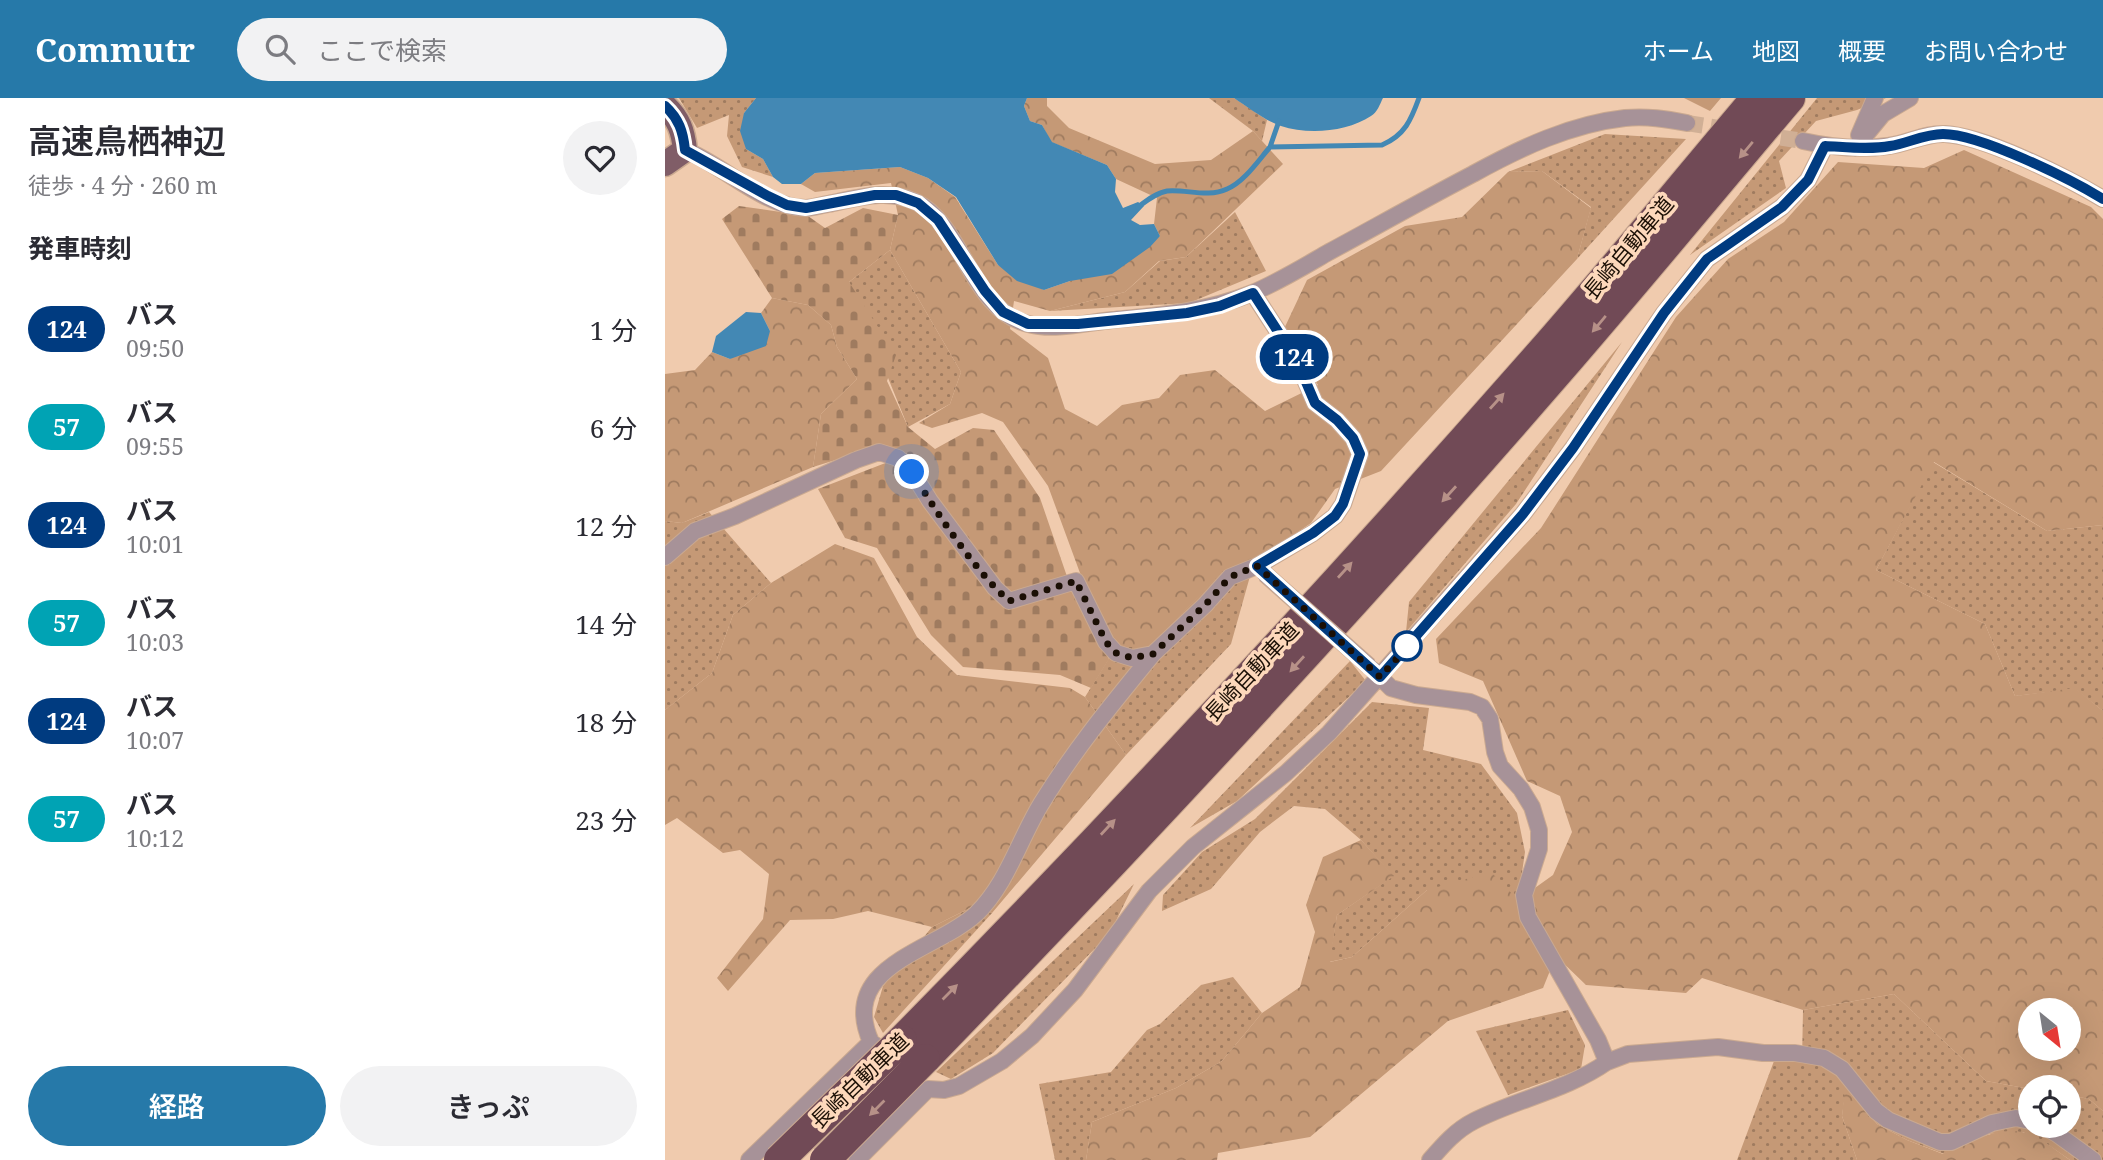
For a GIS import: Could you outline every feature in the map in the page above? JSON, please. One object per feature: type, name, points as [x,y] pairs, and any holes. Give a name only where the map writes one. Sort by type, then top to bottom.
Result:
[{"type":"highway","name":"長崎自動車道","points":[[779,1160],[1035,906],[1275,649],[1539,356],[1756,98]]},
{"type":"highway","name":"長崎自動車道","points":[[825,1160],[1054,926],[1296,666],[1559,371],[1790,98]]},
{"type":"main road","points":[[665,106],[673,113],[682,129],[675,157]]},
{"type":"street","points":[[1855,148],[1875,98]]},
{"type":"street","points":[[1855,148],[1883,114],[1910,98]]},
{"type":"street","points":[[675,157],[787,205],[806,208],[875,195],[896,195],[918,203],[938,220],[985,291],[1003,312],[1028,324],[1078,324],[1187,313],[1220,306],[1253,293],[1510,154],[1565,132],[1598,122],[1626,118],[1657,117],[1687,123]]},
{"type":"street","points":[[1803,141],[1855,148],[1889,146],[1944,134],[1969,138],[1995,147],[2103,199]]},
{"type":"street","points":[[1253,293],[1297,361],[1315,403],[1337,420],[1353,438],[1360,454],[1343,504],[1335,516],[1261,570],[1230,577],[1205,605],[1153,654],[1081,741],[1039,807],[993,897],[973,916],[905,956],[877,978],[864,1001],[863,1024],[871,1042],[928,1089],[944,1090],[959,1086],[1002,1061],[1032,1036],[1075,990],[1149,891],[1193,847],[1295,765],[1329,733],[1374,671],[1523,514],[1573,448],[1664,313],[1707,259],[1782,207],[1808,180],[1825,146]]},
{"type":"street","points":[[665,557],[695,531],[879,452],[898,458],[912,472],[930,501],[995,588],[1009,601],[1076,581],[1106,642],[1116,653],[1132,658],[1153,654]]},
{"type":"street","points":[[1261,570],[1391,688],[1416,695],[1470,702],[1482,707],[1490,719],[1500,766],[1521,789],[1532,807],[1539,830],[1539,849],[1524,895],[1528,917],[1598,1040],[1607,1062]]},
{"type":"street","points":[[750,1160],[871,1042]]},
{"type":"street","points":[[1430,1160],[1453,1135],[1473,1121],[1589,1075],[1607,1062],[1628,1054],[1707,1047],[1763,1053],[1795,1053],[1823,1058],[1842,1069],[1876,1111],[1888,1120],[1940,1142],[1951,1142],[1992,1123],[2018,1118]]},
{"type":"street","points":[[857,1160],[928,1089]]},
{"type":"street","points":[[2063,1138],[2093,1160]]},
{"type":"green space","points":[[679,98],[756,98],[744,113],[746,149],[763,159],[773,177],[742,167],[727,136],[729,115],[697,128]]},
{"type":"green space","points":[[1027,98],[1047,98],[1047,106],[1069,128],[1155,164],[1211,160],[1253,131],[1283,164],[1186,257],[1159,261],[1125,292],[1050,311],[1014,301],[1010,329],[1048,358],[1065,409],[1097,426],[1122,405],[1159,398],[1180,375],[1215,370],[1265,411],[1318,385],[1283,331],[1307,280],[1405,226],[1462,217],[1508,172],[1542,171],[1591,208],[1577,259],[1381,471],[1335,489],[1311,523],[1254,562],[1223,571],[1150,647],[1116,647],[1080,573],[1048,486],[1003,422],[982,413],[932,428],[919,423],[950,404],[961,372],[890,250],[898,215],[891,183],[815,192],[801,184],[815,173],[900,167],[928,178],[955,197],[998,265],[1044,290],[1070,281],[1160,236],[1154,224],[1157,198],[1116,179],[1107,165],[1051,142],[1042,125],[1030,121],[1024,106]]},
{"type":"green space","points":[[1209,98],[1234,98],[1267,120],[1262,141],[1253,131]]},
{"type":"green space","points":[[1684,98],[1721,98],[1710,111]]},
{"type":"green space","points":[[1817,98],[1886,98],[1857,110],[1816,121],[1779,161],[1786,188],[1690,255]]},
{"type":"green space","points":[[1605,134],[1686,139],[1577,259],[1591,207],[1542,171],[1508,172]]},
{"type":"green space","points":[[1964,150],[2091,207],[2103,219],[2103,525],[2047,531],[1934,462],[1876,570],[1985,624],[2015,696],[2075,688],[2103,711],[2103,1111],[2089,1099],[2081,1097],[2081,1075],[2018,1075],[2018,1087],[1986,1081],[1894,994],[1803,1010],[1702,978],[1686,993],[1586,985],[1556,956],[1543,988],[1448,1021],[1310,1137],[1218,1153],[1217,1160],[1086,1160],[1092,1122],[1176,1088],[1222,1061],[1262,1013],[1300,987],[1315,932],[1306,905],[1323,857],[1361,840],[1394,876],[1337,915],[1330,962],[1352,957],[1427,890],[1491,872],[1518,900],[1553,875],[1572,832],[1560,796],[1527,781],[1483,681],[1439,663],[1436,639],[1541,528],[1676,317],[1728,259],[1784,222],[1838,162],[1924,168]]},
{"type":"green space","points":[[739,206],[808,216],[825,228],[863,208],[898,215],[890,250],[849,282],[896,355],[887,381],[908,427],[935,449],[973,428],[994,430],[1040,498],[1072,591],[1109,659],[1091,688],[1060,675],[963,667],[931,635],[877,548],[845,538],[818,489],[888,462],[918,458],[884,445],[813,467],[821,414],[857,379],[837,347],[831,325],[808,305],[772,298],[722,219]]},
{"type":"green space","points":[[1235,212],[1266,271],[1189,303],[1050,311],[1125,292],[1160,261],[1186,257]]},
{"type":"green space","points":[[890,250],[961,372],[950,404],[908,427],[849,282]]},
{"type":"green space","points":[[772,298],[808,305],[831,325],[837,347],[857,379],[821,414],[813,467],[682,523],[665,521],[665,374],[695,370],[712,352],[730,359],[770,331],[761,313]]},
{"type":"green space","points":[[1622,342],[1516,504],[1406,632],[1409,602]]},
{"type":"green space","points":[[1933,462],[2047,531],[2103,525],[2103,711],[2075,689],[2015,696],[1985,624],[1876,570]]},
{"type":"green space","points":[[709,512],[771,583],[733,615],[712,673],[665,710],[665,521],[682,523]]},
{"type":"green space","points":[[835,544],[874,558],[917,637],[957,675],[1070,688],[1085,697],[1126,755],[992,913],[974,906],[932,927],[868,911],[833,919],[790,920],[728,991],[717,978],[763,919],[769,874],[740,850],[723,853],[677,818],[665,825],[665,710],[712,673],[733,615],[771,583]]},
{"type":"green space","points":[[1254,562],[1231,644],[1126,755],[1085,697],[1116,647],[1150,647],[1223,570]]},
{"type":"green space","points":[[1350,661],[1366,681],[1237,801],[1190,828]]},
{"type":"green space","points":[[1372,702],[1429,708],[1423,750],[1481,764],[1517,813],[1525,852],[1518,900],[1427,890],[1352,957],[1329,962],[1337,915],[1393,876],[1361,840],[1325,809],[1294,806],[1260,832],[1211,889],[1162,911],[1163,895],[1202,852],[1255,819]]},
{"type":"green space","points":[[1134,884],[1110,933],[993,1053],[951,1079],[936,1072]]},
{"type":"green space","points":[[974,906],[992,913],[883,1033],[874,1017],[883,986],[932,927]]},
{"type":"green space","points":[[1233,977],[1262,1013],[1222,1061],[1176,1088],[1092,1122],[1086,1160],[1055,1160],[1039,1084],[1111,1072],[1147,1030],[1160,1024],[1201,985]]},
{"type":"green space","points":[[1894,994],[1986,1081],[2018,1087],[2018,1132],[1989,1134],[1944,1154],[1907,1140],[1877,1124],[1846,1087],[1842,1116],[1857,1160],[1737,1160],[1774,1061],[1802,1062],[1803,1010]]},
{"type":"green space","points":[[1568,1010],[1585,1045],[1581,1069],[1508,1095],[1476,1031]]},
{"type":"green space","points":[[1845,1086],[1877,1124],[1907,1140],[1943,1154],[1981,1137],[2012,1131],[2018,1132],[2018,1138],[2038,1138],[2070,1160],[1857,1160],[1842,1116]]},
{"type":"green space","points":[[2081,1097],[2089,1099],[2103,1111],[2103,1160],[2070,1160],[2035,1138],[2081,1138]]},
{"type":"water","points":[[756,98],[1027,98],[1024,106],[1030,121],[1042,125],[1052,142],[1107,165],[1116,179],[1115,192],[1123,208],[1138,202],[1144,206],[1131,220],[1140,225],[1154,224],[1160,236],[1150,247],[1112,274],[1070,281],[1044,290],[1017,281],[998,265],[956,197],[928,178],[900,167],[815,173],[801,184],[782,184],[773,177],[763,159],[746,149],[740,131],[744,113]]},
{"type":"water","points":[[1234,98],[1383,98],[1375,113],[1351,126],[1315,131],[1292,129],[1275,123]]},
{"type":"water","points":[[746,312],[761,313],[770,331],[766,346],[730,359],[712,352],[716,336]]},
{"type":"waterway","points":[[1138,207],[1155,195],[1167,191],[1212,193],[1227,189],[1245,176],[1270,147],[1382,145],[1396,137],[1406,126],[1419,98]]},
{"type":"waterway","points":[[1270,147],[1279,121]]},
{"type":"tunnel","points":[[1687,123],[1731,130]]},
{"type":"tunnel","points":[[1757,134],[1803,141]]},
{"type":"bus line","name":"124","points":[[665,106],[673,113],[682,129],[685,150],[695,153],[787,205],[806,208],[875,195],[896,195],[918,203],[938,220],[985,291],[1003,312],[1028,324],[1058,326],[1187,313],[1220,306],[1253,293],[1297,361],[1315,403],[1337,420],[1353,438],[1360,454],[1343,504],[1335,516],[1313,533],[1257,566],[1380,677],[1523,514],[1573,448],[1664,313],[1707,259],[1782,207],[1808,180],[1825,146],[1889,146],[1944,134],[1969,138],[1995,147],[2103,199]]},
{"type":"route","points":[[912,472],[930,501],[995,588],[1009,601],[1076,581],[1106,642],[1116,653],[1132,658],[1153,654],[1205,605],[1230,577],[1257,566],[1380,677],[1409,645],[1407,646]]}]
